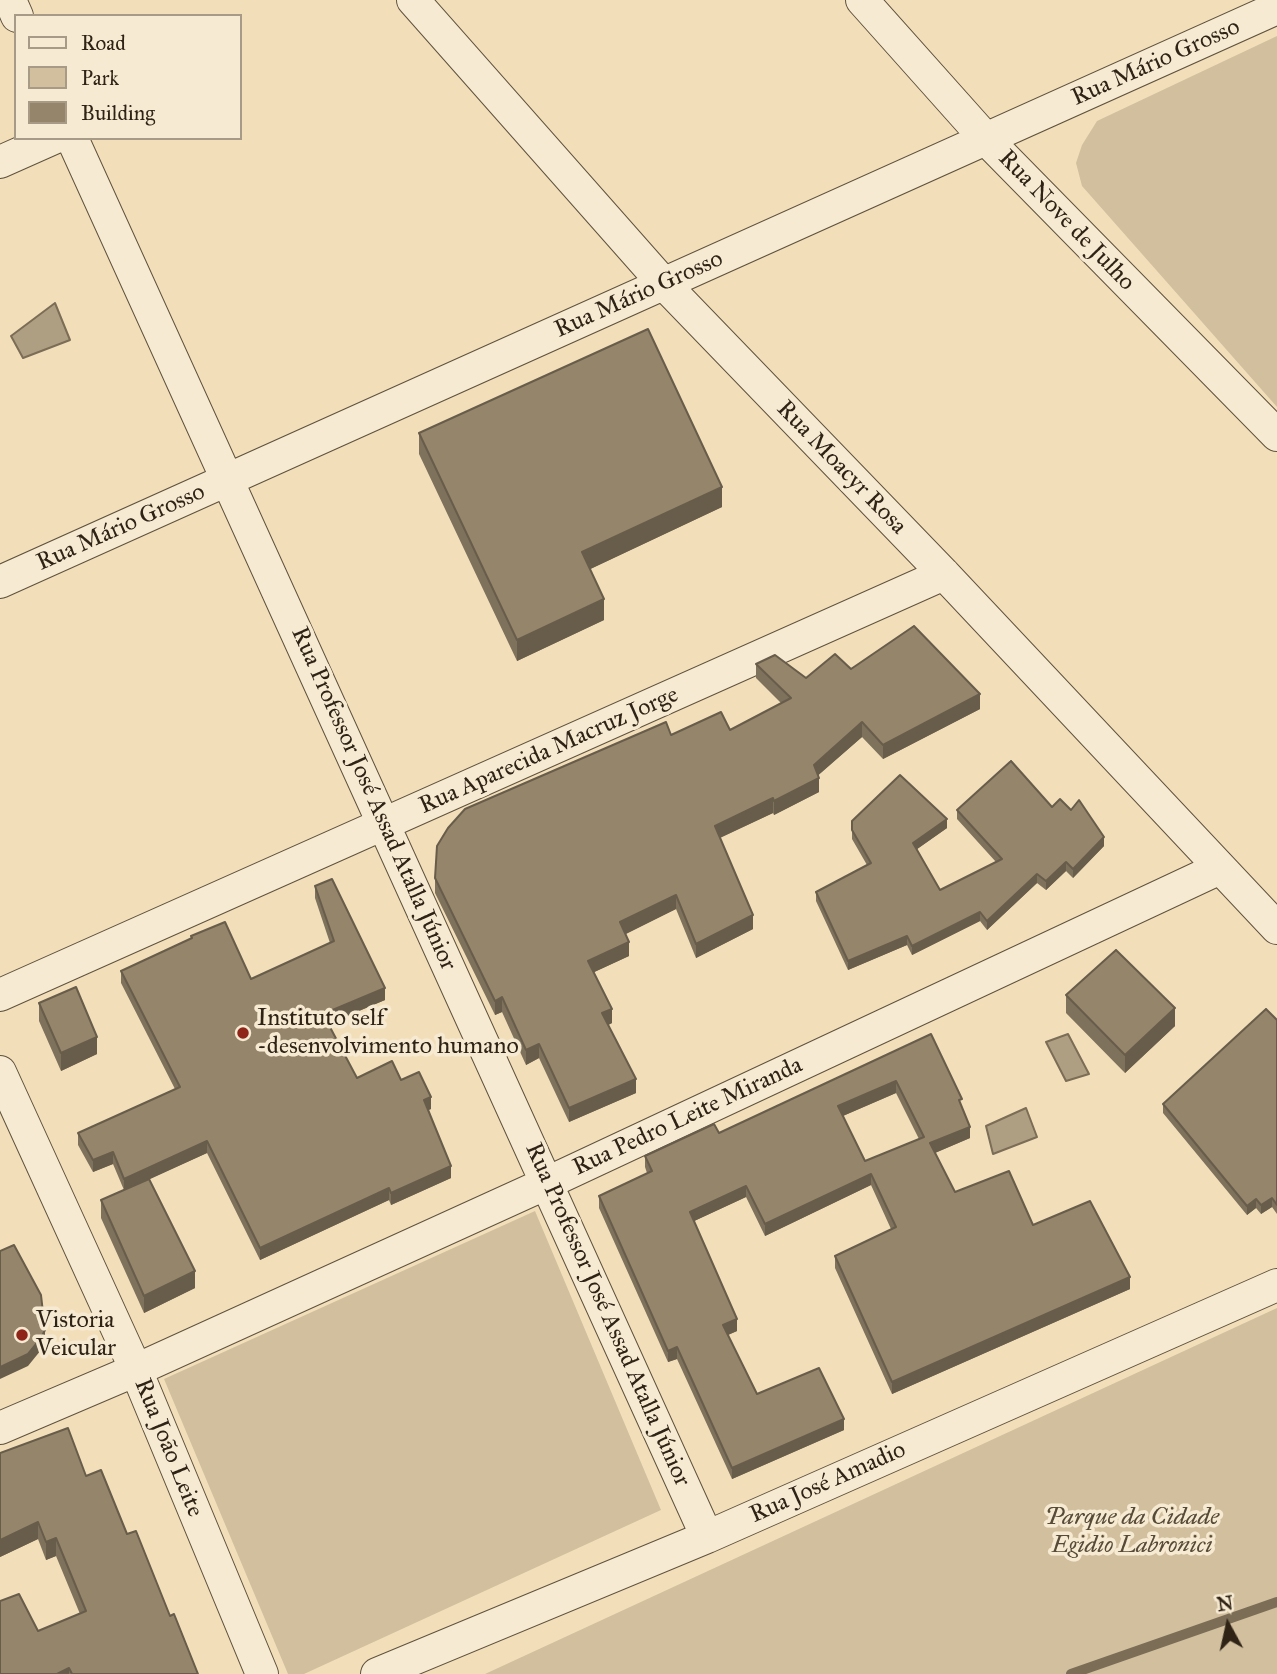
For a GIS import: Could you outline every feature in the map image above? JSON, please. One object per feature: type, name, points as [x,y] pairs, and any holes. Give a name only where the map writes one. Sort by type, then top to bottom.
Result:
[{"type":"street","name":"Rua Moacyr Rosa","points":[[414,0],[664,284],[944,575],[1277,928]]},
{"type":"street","name":"Rua Nove de Julho","points":[[862,0],[986,139],[1277,435]]},
{"type":"street","name":"Rua Mário Grosso","points":[[0,582],[1277,8]]},
{"type":"street","points":[[0,162],[50,140]]},
{"type":"street","name":"Rua Professor José Assad Atalla Júnior","points":[[73,140],[707,1537]]},
{"type":"street","name":"Rua Aparecida Macruz Jorge","points":[[0,995],[944,575]]},
{"type":"street","name":"Rua Pedro Leite Miranda","points":[[0,1428],[136,1370],[547,1183],[1220,868]]},
{"type":"street","name":"Rua João Leite","points":[[0,1072],[136,1370],[262,1674]]},
{"type":"street","name":"Rua José Amadio","points":[[377,1674],[707,1537],[1277,1285]]},
{"type":"green space","points":[[1277,36],[1277,407],[1082,186],[1076,163],[1082,145],[1097,121]]},
{"type":"green space","points":[[535,1211],[661,1510],[304,1674],[288,1674],[164,1379]]},
{"type":"green space","name":"Parque da Cidade Egidio Labronici","points":[[1277,1308],[1277,1674],[485,1674]]},
{"type":"shaded area","points":[[55,303],[70,340],[23,358],[11,336]]},
{"type":"shaded area","points":[[1068,1034],[1089,1074],[1066,1081],[1046,1042]]},
{"type":"shaded area","points":[[1026,1108],[1037,1137],[993,1154],[986,1126]]},
{"type":"building","points":[[648,329],[722,487],[582,552],[604,599],[517,640],[419,433]]},
{"type":"building","points":[[914,626],[980,694],[883,745],[862,722],[814,765],[819,778],[715,826],[753,915],[696,944],[676,895],[620,922],[629,942],[588,961],[612,1009],[602,1013],[636,1079],[569,1108],[539,1044],[526,1050],[502,997],[495,1001],[435,878],[437,846],[448,828],[465,809],[666,722],[671,735],[721,712],[730,730],[791,698],[756,664],[775,655],[806,678],[835,654],[851,669]]},
{"type":"building","points":[[1011,761],[1052,807],[1060,799],[1071,810],[1079,800],[1104,837],[1073,869],[1066,862],[1046,881],[1037,874],[987,921],[980,912],[912,946],[907,936],[848,961],[816,892],[871,863],[852,830],[852,821],[900,775],[947,819],[913,843],[940,890],[1002,859],[957,810]]},
{"type":"building","points":[[332,879],[385,988],[323,1014],[357,1078],[392,1061],[401,1080],[419,1072],[431,1097],[424,1100],[451,1166],[391,1193],[389,1188],[260,1248],[207,1141],[124,1179],[113,1152],[93,1160],[78,1133],[180,1087],[121,971],[225,922],[251,979],[334,941],[315,886]]},
{"type":"building","points":[[1116,950],[1175,1008],[1125,1055],[1066,995]]},
{"type":"building","points":[[76,987],[97,1037],[61,1053],[39,1003]]},
{"type":"building","points":[[1266,1009],[1277,1020],[1277,1205],[1272,1198],[1261,1205],[1256,1199],[1247,1206],[1163,1104]]},
{"type":"building","points":[[931,1034],[962,1099],[959,1100],[970,1127],[930,1143],[955,1192],[1009,1171],[1033,1225],[1090,1201],[1130,1277],[892,1382],[835,1256],[896,1227],[871,1174],[765,1224],[746,1186],[690,1212],[737,1319],[723,1325],[757,1394],[819,1368],[844,1419],[732,1468],[677,1347],[668,1351],[599,1196],[652,1171],[645,1156],[714,1124],[719,1133]],"holes":[[[896,1081],[924,1137],[865,1161],[838,1106]]]},
{"type":"building","points":[[149,1179],[195,1271],[144,1296],[101,1200]]},
{"type":"building","points":[[14,1245],[41,1295],[45,1330],[28,1354],[0,1367],[0,1251]]},
{"type":"building","points":[[68,1428],[86,1476],[101,1470],[127,1534],[136,1531],[170,1616],[174,1614],[198,1674],[72,1674],[69,1668],[57,1674],[0,1674],[0,1601],[19,1594],[38,1631],[86,1611],[56,1538],[46,1542],[38,1522],[0,1540],[0,1453]]},
{"type":"waterway","points":[[1071,1674],[1277,1602]]},
{"type":"place","name":"Instituto self -desenvolvimento humano","points":[[243,1033]]},
{"type":"place","name":"Vistoria Veicular","points":[[22,1335]]}]
